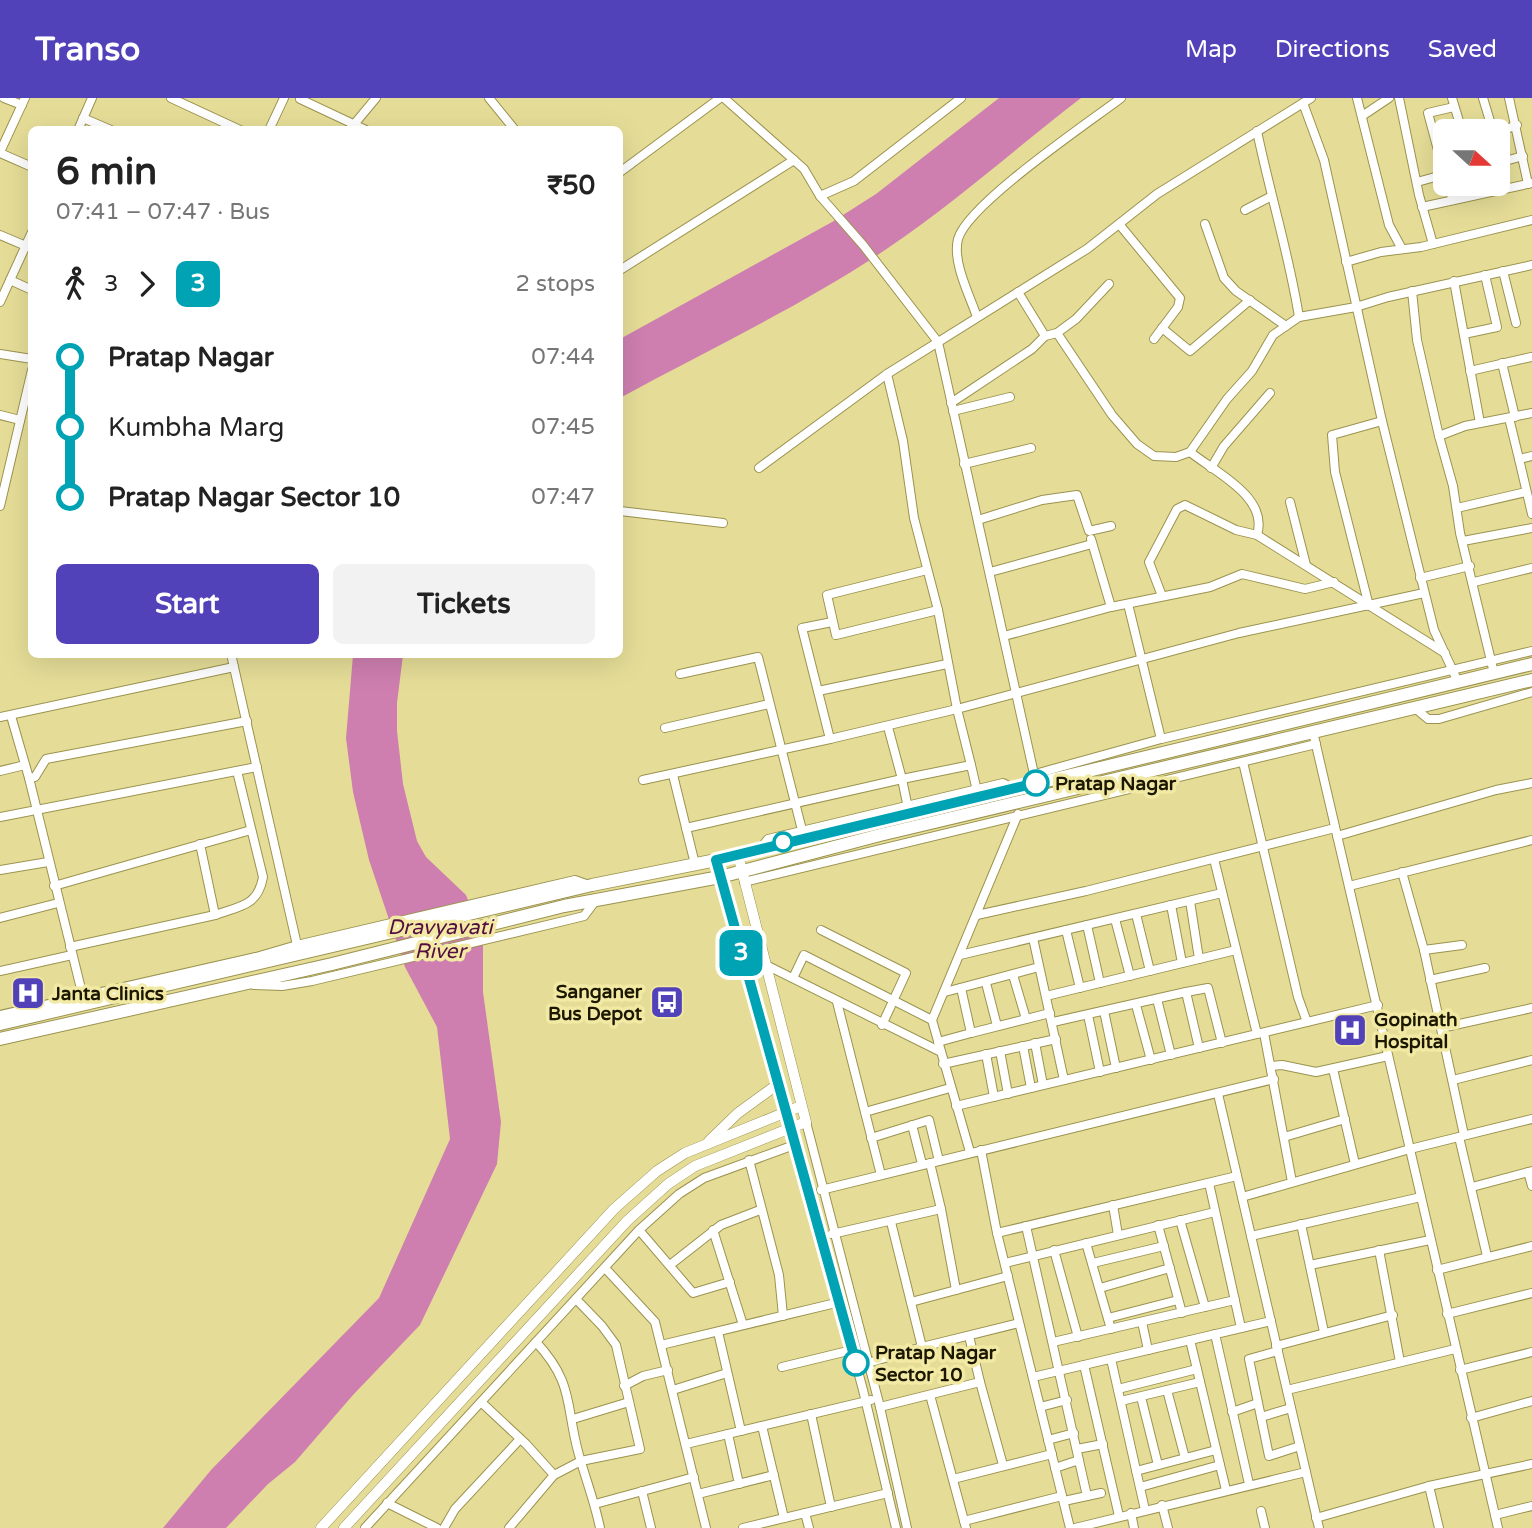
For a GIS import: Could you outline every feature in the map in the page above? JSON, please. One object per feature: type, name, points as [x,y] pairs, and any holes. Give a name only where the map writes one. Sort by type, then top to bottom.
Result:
[{"type":"highway","points":[[0,1024],[83,1001],[256,961],[327,949],[592,885],[738,855],[803,834],[978,793],[1014,789],[1035,779],[1493,667],[1532,664]]},
{"type":"highway","points":[[0,1039],[332,964],[596,900],[720,877],[743,877],[1314,738],[1415,708],[1532,680]]},
{"type":"main road","points":[[344,1528],[635,1214],[668,1184],[695,1166],[806,1122],[738,855]]},
{"type":"main road","points":[[716,860],[792,1126]]},
{"type":"main road","points":[[709,1142],[738,1113],[778,1084]]},
{"type":"main road","points":[[321,1528],[614,1209],[657,1171],[709,1142],[801,1106]]},
{"type":"street","points":[[4,98],[23,102],[0,152],[28,165]]},
{"type":"street","points":[[80,126],[92,98]]},
{"type":"street","points":[[171,98],[231,126]]},
{"type":"street","points":[[271,126],[284,98]]},
{"type":"street","points":[[353,126],[376,98]]},
{"type":"street","points":[[489,98],[511,126]]},
{"type":"street","points":[[623,171],[722,98],[804,169],[820,195],[938,342],[1035,779],[1161,738],[1455,676],[1434,630],[1420,578],[1324,160],[1307,100],[1157,194],[1087,249],[977,317],[938,342],[887,374],[759,468]]},
{"type":"street","points":[[820,195],[854,181],[961,98]]},
{"type":"street","points":[[977,317],[958,256],[958,240],[963,229],[972,216],[1021,175],[1121,98]]},
{"type":"street","points":[[1357,98],[1388,225],[1402,249]]},
{"type":"street","points":[[1362,116],[1389,98]]},
{"type":"street","points":[[1399,98],[1422,207],[1433,244]]},
{"type":"street","points":[[1483,98],[1489,119]]},
{"type":"street","points":[[1422,207],[1530,183],[1509,98]]},
{"type":"street","points":[[300,99],[350,126]]},
{"type":"street","points":[[1433,132],[1428,113],[1453,102],[1458,119]]},
{"type":"street","points":[[83,118],[102,126]]},
{"type":"street","points":[[1510,128],[1517,125]]},
{"type":"street","points":[[1257,131],[1270,197],[1291,271],[1299,317]]},
{"type":"street","points":[[1510,160],[1523,156]]},
{"type":"street","points":[[623,265],[794,160]]},
{"type":"street","points":[[1417,182],[1433,180]]},
{"type":"street","points":[[1452,196],[1453,200]]},
{"type":"street","points":[[1245,210],[1270,197]]},
{"type":"street","points":[[1346,262],[1532,220]]},
{"type":"street","points":[[1119,224],[1180,298],[1178,307],[1154,339]]},
{"type":"street","points":[[1205,224],[1224,278],[1286,326]]},
{"type":"street","points":[[0,235],[26,246]]},
{"type":"street","points":[[0,302],[28,241]]},
{"type":"street","points":[[1057,333],[1112,415],[1137,444],[1154,456],[1176,457],[1190,452],[1227,399],[1252,371],[1273,335],[1299,317],[1356,307],[1412,291],[1532,265]]},
{"type":"street","points":[[1464,334],[1518,323],[1503,271]]},
{"type":"street","points":[[1485,275],[1496,327]]},
{"type":"street","points":[[10,280],[28,288]]},
{"type":"street","points":[[1454,281],[1480,423]]},
{"type":"street","points":[[952,407],[1032,349],[1045,336],[1057,333],[1076,319],[1109,284]]},
{"type":"street","points":[[1412,291],[1417,340],[1493,667],[1532,652]]},
{"type":"street","points":[[1018,292],[1045,336]]},
{"type":"street","points":[[1162,328],[1190,351],[1203,337],[1224,324],[1250,300]]},
{"type":"street","points":[[0,354],[28,358]]},
{"type":"street","points":[[1470,371],[1531,357]]},
{"type":"street","points":[[1502,363],[1532,514]]},
{"type":"street","points":[[887,374],[927,570],[938,610],[947,664],[978,793]]},
{"type":"street","points":[[0,506],[28,387]]},
{"type":"street","points":[[1211,468],[1224,446],[1270,393]]},
{"type":"street","points":[[952,407],[1010,397]]},
{"type":"street","points":[[1439,436],[1480,423],[1532,412]]},
{"type":"street","points":[[0,415],[20,420]]},
{"type":"street","points":[[1369,606],[1335,472],[1332,435],[1382,421]]},
{"type":"street","points":[[964,464],[1031,448]]},
{"type":"street","points":[[1190,452],[1231,482],[1254,505],[1261,524],[1257,535]]},
{"type":"street","points":[[1519,459],[1532,456]]},
{"type":"street","points":[[1457,508],[1527,492]]},
{"type":"street","points":[[978,520],[1041,500],[1077,495],[1111,607]]},
{"type":"street","points":[[1290,502],[1306,565]]},
{"type":"street","points":[[1162,596],[1149,562],[1177,509],[1185,505],[1236,530],[1257,535],[1445,653]]},
{"type":"street","points":[[623,511],[723,523]]},
{"type":"street","points":[[1089,531],[1111,526]]},
{"type":"street","points":[[1463,541],[1532,528]]},
{"type":"street","points":[[990,572],[1093,544]]},
{"type":"street","points":[[1420,578],[1470,566]]},
{"type":"street","points":[[1474,583],[1532,568]]},
{"type":"street","points":[[927,570],[827,595],[832,622],[836,635],[938,610]]},
{"type":"street","points":[[1004,635],[1111,607],[1210,587],[1242,574],[1305,589],[1334,582]]},
{"type":"street","points":[[643,780],[888,727],[1142,659],[1182,651],[1239,633],[1424,593]]},
{"type":"street","points":[[1128,604],[1161,738]]},
{"type":"street","points":[[830,739],[802,628],[832,622]]},
{"type":"street","points":[[680,674],[758,657],[803,834]]},
{"type":"street","points":[[232,658],[298,945]]},
{"type":"street","points":[[818,691],[947,664]]},
{"type":"street","points":[[0,717],[234,667]]},
{"type":"street","points":[[1415,708],[1428,719],[1439,719],[1532,692]]},
{"type":"street","points":[[665,728],[769,704]]},
{"type":"street","points":[[0,1016],[83,1001],[34,810],[26,765],[11,716]]},
{"type":"street","points":[[29,778],[35,777],[46,759],[247,721]]},
{"type":"street","points":[[888,727],[908,809]]},
{"type":"street","points":[[970,1152],[932,1020],[977,915],[1017,810],[1243,762],[1314,738],[1498,1528]]},
{"type":"street","points":[[1243,762],[1297,997],[1307,1022]]},
{"type":"street","points":[[0,771],[26,765]]},
{"type":"street","points":[[686,828],[971,765]]},
{"type":"street","points":[[0,817],[257,767]]},
{"type":"street","points":[[0,971],[215,915],[255,899],[260,893],[263,877],[236,771]]},
{"type":"street","points":[[673,775],[695,864]]},
{"type":"street","points":[[977,915],[1261,847],[1336,832],[1532,783]]},
{"type":"street","points":[[54,886],[251,830]]},
{"type":"street","points":[[1349,886],[1532,840]]},
{"type":"street","points":[[200,844],[215,915]]},
{"type":"street","points":[[1214,859],[1236,950],[1271,1066],[1292,1182]]},
{"type":"street","points":[[0,870],[48,862]]},
{"type":"street","points":[[1402,872],[1424,950],[1488,1256]]},
{"type":"street","points":[[256,961],[298,945],[575,880],[592,885]]},
{"type":"street","points":[[960,955],[1222,893]]},
{"type":"street","points":[[233,985],[282,986],[313,981],[584,916],[596,900]]},
{"type":"street","points":[[1190,901],[1199,958]]},
{"type":"street","points":[[0,918],[58,904]]},
{"type":"street","points":[[1171,905],[1182,963]]},
{"type":"street","points":[[1136,914],[1150,971]]},
{"type":"street","points":[[1115,919],[1130,976]]},
{"type":"street","points":[[1087,925],[1100,983]]},
{"type":"street","points":[[821,930],[906,973],[882,1025]]},
{"type":"street","points":[[1066,930],[1080,988]]},
{"type":"street","points":[[1033,938],[1064,1080]]},
{"type":"street","points":[[1424,950],[1462,945]]},
{"type":"street","points":[[1046,996],[1236,950]]},
{"type":"street","points":[[793,978],[804,955],[932,1020]]},
{"type":"street","points":[[764,964],[941,1052]]},
{"type":"street","points":[[945,992],[1039,967]]},
{"type":"street","points":[[1430,980],[1485,968]]},
{"type":"street","points":[[1013,975],[1026,1019]]},
{"type":"street","points":[[986,983],[997,1027]]},
{"type":"street","points":[[961,988],[971,1033]]},
{"type":"street","points":[[938,1042],[1026,1019],[1104,1012],[1208,988],[1222,1043]]},
{"type":"street","points":[[1186,992],[1199,1048]]},
{"type":"street","points":[[1157,999],[1171,1055]]},
{"type":"street","points":[[837,1002],[881,1175]]},
{"type":"street","points":[[1136,1004],[1151,1060]]},
{"type":"street","points":[[956,1106],[1378,1005]]},
{"type":"street","points":[[1441,1028],[1532,1008]]},
{"type":"street","points":[[1104,1012],[1116,1068]]},
{"type":"street","points":[[1088,1014],[1100,1072]]},
{"type":"street","points":[[943,1064],[1056,1039]]},
{"type":"street","points":[[1035,1043],[1043,1086]]},
{"type":"street","points":[[1023,1046],[1031,1088]]},
{"type":"street","points":[[1000,1051],[1009,1094]]},
{"type":"street","points":[[986,1054],[994,1097]]},
{"type":"street","points":[[1271,1066],[1282,1065],[1310,1072],[1388,1056]]},
{"type":"street","points":[[1453,1080],[1532,1060]]},
{"type":"street","points":[[1333,1069],[1355,1164]]},
{"type":"street","points":[[821,1190],[1274,1079]]},
{"type":"street","points":[[865,1112],[950,1088]]},
{"type":"street","points":[[1218,1094],[1319,1528]]},
{"type":"street","points":[[1284,1137],[1345,1119]]},
{"type":"street","points":[[1242,1196],[1410,1149],[1532,1119]]},
{"type":"street","points":[[871,1138],[929,1120],[930,1162],[956,1290]]},
{"type":"street","points":[[806,1122],[907,1528]]},
{"type":"street","points":[[912,1125],[930,1162]]},
{"type":"street","points":[[792,1126],[866,1401],[896,1528]]},
{"type":"street","points":[[365,1528],[639,1230],[679,1194],[704,1178],[797,1144]]},
{"type":"street","points":[[981,1150],[997,1233],[1070,1528]]},
{"type":"street","points":[[748,1160],[779,1275],[783,1316]]},
{"type":"street","points":[[1472,1186],[1530,1172],[1532,1186]]},
{"type":"street","points":[[997,1233],[1237,1176]]},
{"type":"street","points":[[1209,1183],[1241,1328]]},
{"type":"street","points":[[1251,1236],[1421,1197]]},
{"type":"street","points":[[1113,1205],[1118,1235]]},
{"type":"street","points":[[832,1234],[941,1209]]},
{"type":"street","points":[[670,1265],[713,1230],[760,1210]]},
{"type":"street","points":[[1005,1264],[1215,1212]]},
{"type":"street","points":[[1180,1220],[1205,1307]]},
{"type":"street","points":[[891,1222],[922,1347]]},
{"type":"street","points":[[1301,1224],[1324,1332]]},
{"type":"street","points":[[1026,1226],[1087,1496]]},
{"type":"street","points":[[1158,1226],[1182,1313]]},
{"type":"street","points":[[639,1230],[693,1293],[730,1283]]},
{"type":"street","points":[[713,1230],[743,1325]]},
{"type":"street","points":[[1310,1265],[1430,1240]]},
{"type":"street","points":[[1086,1242],[1111,1329]]},
{"type":"street","points":[[1093,1263],[1164,1246]]},
{"type":"street","points":[[1437,1270],[1532,1246]]},
{"type":"street","points":[[1054,1250],[1077,1337]]},
{"type":"street","points":[[1379,1250],[1400,1362]]},
{"type":"street","points":[[605,1268],[653,1318],[706,1528]]},
{"type":"street","points":[[1100,1288],[1170,1268]]},
{"type":"street","points":[[911,1301],[1008,1276]]},
{"type":"street","points":[[1447,1314],[1532,1293]]},
{"type":"street","points":[[509,1528],[554,1475],[581,1461],[640,1449],[616,1345],[576,1299]]},
{"type":"street","points":[[661,1345],[850,1299]]},
{"type":"street","points":[[1108,1318],[1178,1300]]},
{"type":"street","points":[[1054,1342],[1235,1300]]},
{"type":"street","points":[[1300,1446],[1269,1456],[1249,1359],[1324,1332],[1393,1315]]},
{"type":"street","points":[[1033,1377],[1271,1321]]},
{"type":"street","points":[[868,1363],[1020,1322]]},
{"type":"street","points":[[1142,1322],[1149,1350]]},
{"type":"street","points":[[718,1332],[741,1431]]},
{"type":"street","points":[[1215,1334],[1249,1484]]},
{"type":"street","points":[[969,1336],[1003,1465]]},
{"type":"street","points":[[1190,1340],[1226,1490]]},
{"type":"street","points":[[536,1342],[556,1363],[568,1391],[581,1461],[600,1528]]},
{"type":"street","points":[[1287,1390],[1455,1349]]},
{"type":"street","points":[[782,1367],[852,1350]]},
{"type":"street","points":[[1460,1370],[1532,1352]]},
{"type":"street","points":[[1111,1359],[1145,1510]]},
{"type":"street","points":[[1084,1365],[1119,1516]]},
{"type":"street","points":[[1118,1390],[1197,1369]]},
{"type":"street","points":[[624,1387],[643,1376],[668,1370]]},
{"type":"street","points":[[673,1390],[727,1373]]},
{"type":"street","points":[[686,1444],[866,1401],[878,1403],[930,1395],[980,1382]]},
{"type":"street","points":[[1121,1401],[1200,1382]]},
{"type":"street","points":[[1167,1390],[1185,1458]]},
{"type":"street","points":[[930,1395],[965,1524],[1063,1499],[1101,1493]]},
{"type":"street","points":[[1141,1397],[1158,1465]]},
{"type":"street","points":[[1040,1407],[1066,1400]]},
{"type":"street","points":[[1471,1418],[1532,1401]]},
{"type":"street","points":[[481,1402],[520,1438],[554,1475]]},
{"type":"street","points":[[573,1419],[629,1402]]},
{"type":"street","points":[[1232,1412],[1258,1403]]},
{"type":"street","points":[[1261,1417],[1291,1408]]},
{"type":"street","points":[[811,1414],[831,1507]]},
{"type":"street","points":[[762,1426],[784,1518]]},
{"type":"street","points":[[1048,1440],[1073,1433]]},
{"type":"street","points":[[728,1434],[739,1483]]},
{"type":"street","points":[[444,1528],[455,1509],[520,1438]]},
{"type":"street","points":[[1077,1449],[1103,1444]]},
{"type":"street","points":[[1136,1471],[1216,1450]]},
{"type":"street","points":[[954,1479],[1052,1454]]},
{"type":"street","points":[[1055,1468],[1079,1460]]},
{"type":"street","points":[[1316,1518],[1429,1486],[1532,1464]]},
{"type":"street","points":[[1140,1487],[1220,1465]]},
{"type":"street","points":[[1075,1528],[1093,1526],[1162,1505],[1306,1472]]},
{"type":"street","points":[[698,1493],[774,1475]]},
{"type":"street","points":[[595,1504],[694,1477]]},
{"type":"street","points":[[1429,1486],[1439,1528]]},
{"type":"street","points":[[642,1491],[650,1528]]},
{"type":"street","points":[[743,1528],[888,1493]]},
{"type":"street","points":[[387,1503],[437,1528]]},
{"type":"street","points":[[1162,1505],[1168,1528]]},
{"type":"street","points":[[1495,1515],[1532,1506]]},
{"type":"street","points":[[1261,1511],[1265,1528]]},
{"type":"street","points":[[806,1513],[809,1528]]},
{"type":"street","points":[[1131,1513],[1134,1528]]},
{"type":"water","points":[[999,98],[1081,98],[962,194],[856,269],[790,308],[623,396],[623,337],[832,222],[876,194]]},
{"type":"water","name":"Dravyavati River","points":[[353,658],[403,658],[397,703],[397,731],[403,784],[417,841],[426,857],[466,895],[483,939],[483,992],[501,1122],[497,1164],[420,1325],[353,1395],[295,1462],[268,1484],[226,1528],[163,1528],[211,1470],[379,1298],[450,1139],[437,1027],[405,967],[369,860],[353,792],[346,738]]},
{"type":"bus line","name":"3","points":[[856,1363],[716,860],[1036,783]]},
{"type":"place","name":"Pratap Nagar","points":[[1036,783]]},
{"type":"place","name":"Janta Clinics","points":[[28,993]]},
{"type":"place","name":"Sanganer Bus Depot","points":[[667,1002]]},
{"type":"place","name":"Gopinath Hospital","points":[[1350,1030]]},
{"type":"place","name":"Pratap Nagar Sector 10","points":[[856,1363]]}]
